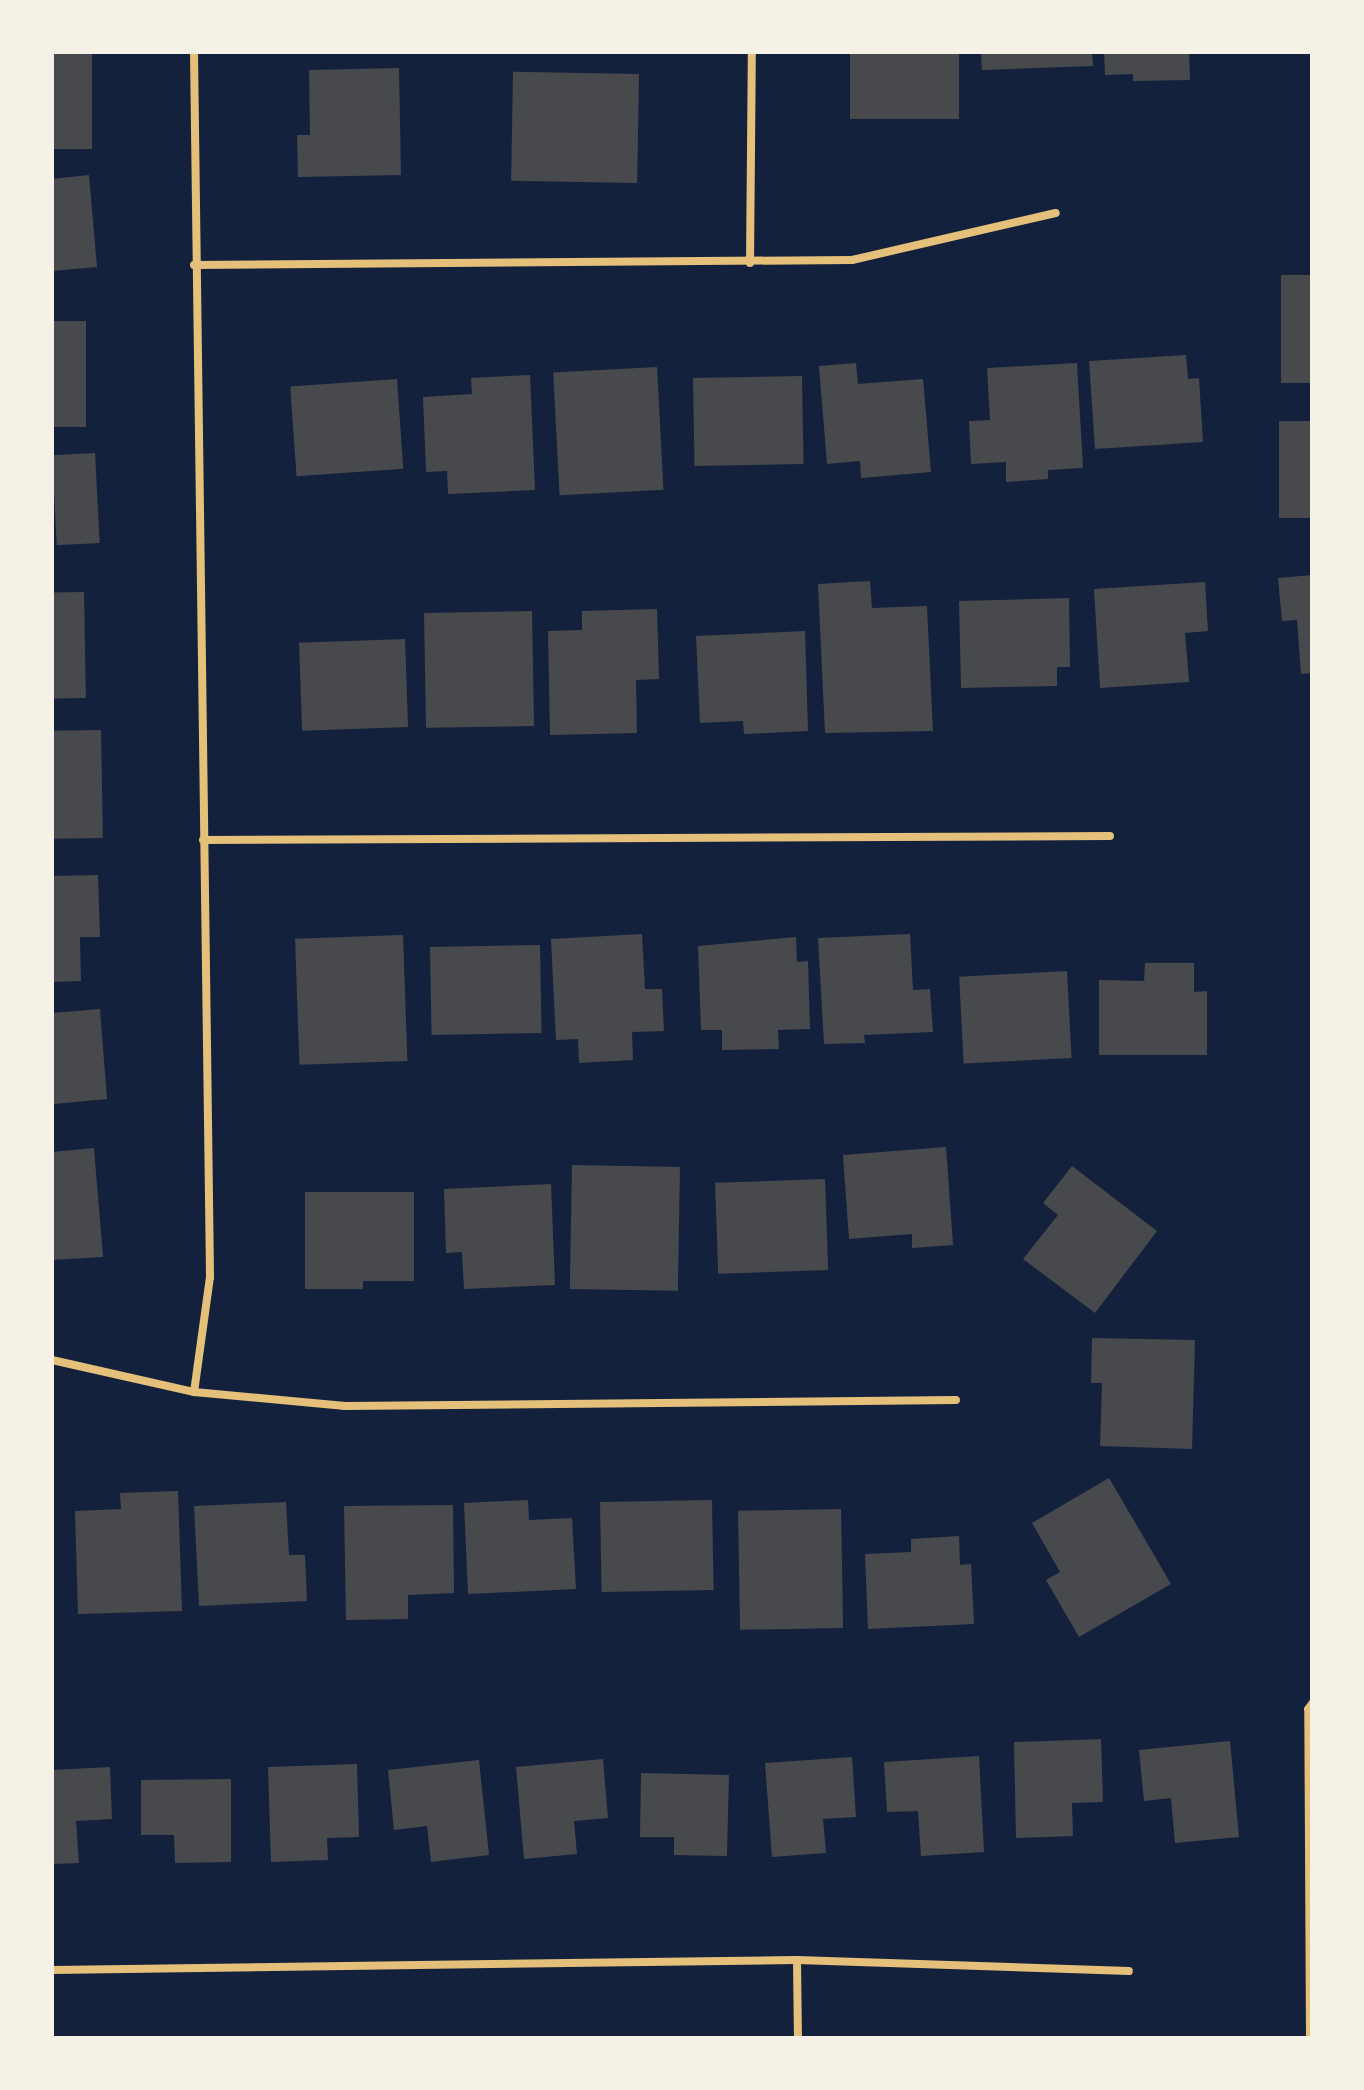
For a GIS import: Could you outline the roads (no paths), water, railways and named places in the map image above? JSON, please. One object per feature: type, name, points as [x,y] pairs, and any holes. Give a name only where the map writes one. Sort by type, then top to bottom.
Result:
[{"type":"street","points":[[194,52],[194,265],[210,1277],[194,1392]]},
{"type":"street","points":[[750,263],[752,52]]},
{"type":"street","points":[[194,265],[852,260],[1056,213]]},
{"type":"street","points":[[203,840],[1110,836]]},
{"type":"street","points":[[52,1360],[194,1392],[345,1406],[956,1400]]},
{"type":"street","points":[[52,1970],[797,1960],[1129,1971]]},
{"type":"street","points":[[797,1960],[798,2038]]},
{"type":"lane","points":[[1309,2038],[1307,1709],[1312,1702]]}]
